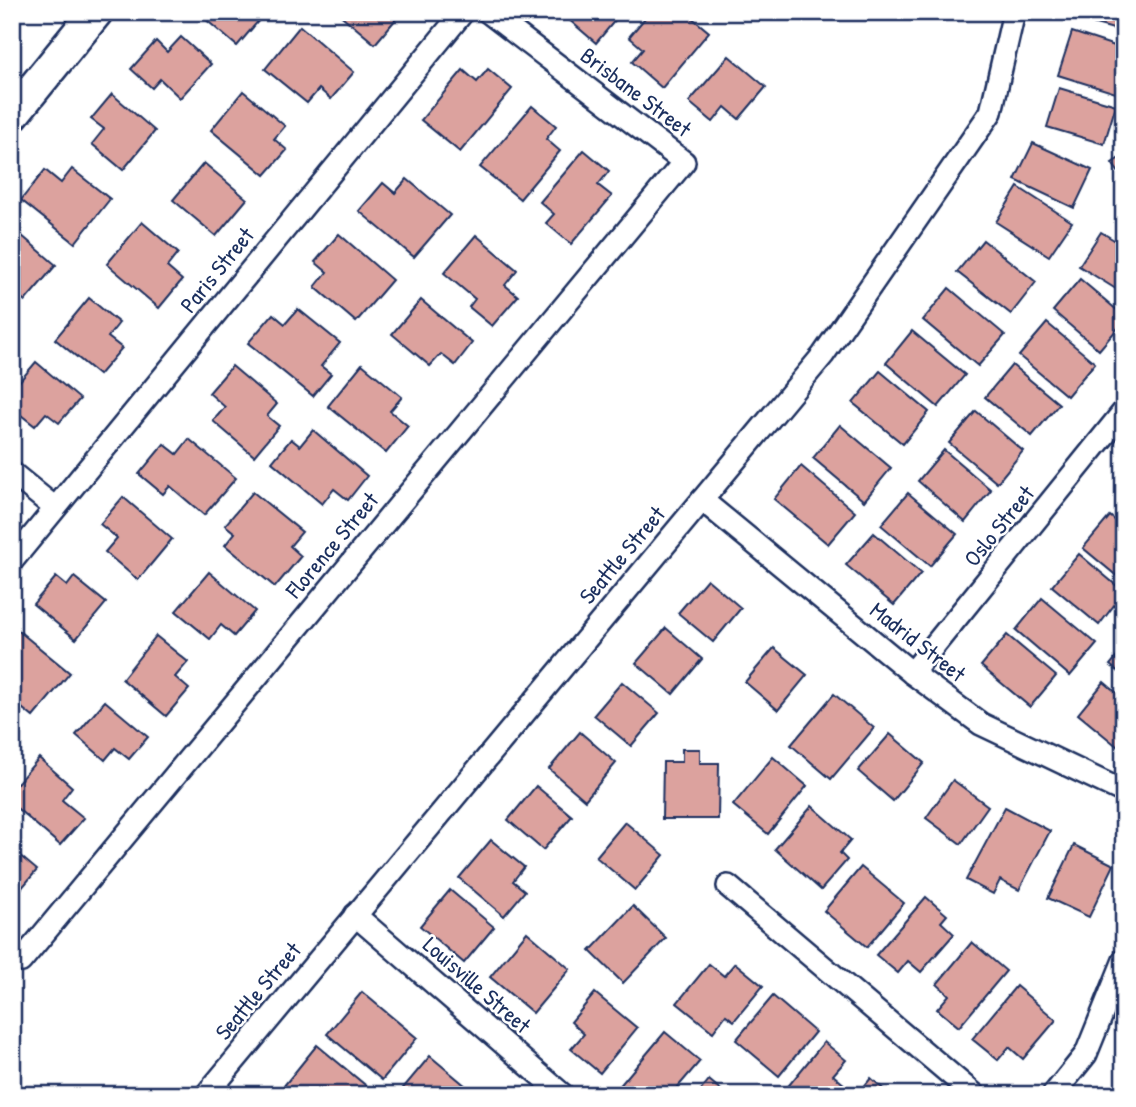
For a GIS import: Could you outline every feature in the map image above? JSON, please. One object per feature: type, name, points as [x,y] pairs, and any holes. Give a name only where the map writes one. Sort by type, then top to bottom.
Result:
[{"type":"main road","points":[[12,116],[96,12]]},
{"type":"street","name":"Paris Street","points":[[12,561],[463,12]]},
{"type":"street","name":"Brisbane Street","points":[[488,12],[684,162]]},
{"type":"street","name":"Seattle Street","points":[[206,1095],[823,355],[991,112],[1014,12]]},
{"type":"street","name":"Florence Street","points":[[17,960],[684,162]]},
{"type":"street","name":"Oslo Street","points":[[912,673],[1124,411]]},
{"type":"street","points":[[12,473],[55,508]]},
{"type":"street","name":"Madrid Street","points":[[702,500],[912,673],[981,724],[1124,792]]},
{"type":"street","points":[[728,886],[975,1095]]},
{"type":"street","name":"Louisville Street","points":[[355,915],[564,1095]]},
{"type":"street","points":[[1053,1095],[1086,1054],[1124,960]]},
{"type":"building","points":[[197,12],[266,12],[237,46]]},
{"type":"building","points":[[337,12],[388,12],[396,19],[375,44]]},
{"type":"building","points":[[560,12],[622,12],[596,43]]},
{"type":"building","points":[[650,12],[685,12],[709,32],[662,88],[632,62],[643,49],[629,37]]},
{"type":"building","points":[[1095,12],[1124,12],[1124,32],[1092,23]]},
{"type":"building","points":[[300,26],[354,72],[331,99],[319,89],[307,103],[265,69]]},
{"type":"building","points":[[1072,32],[1124,49],[1122,95],[1058,75]]},
{"type":"building","points":[[181,37],[211,64],[180,98],[160,79],[152,88],[131,69],[156,41],[167,52]]},
{"type":"building","points":[[729,56],[766,87],[739,119],[725,107],[713,122],[689,102]]},
{"type":"building","points":[[488,69],[512,89],[460,152],[421,120],[463,70],[477,82]]},
{"type":"building","points":[[1059,88],[1116,105],[1104,144],[1047,127]]},
{"type":"building","points":[[243,91],[285,126],[274,139],[287,150],[265,175],[211,130]]},
{"type":"building","points":[[112,94],[155,131],[123,170],[92,144],[104,129],[91,119]]},
{"type":"building","points":[[532,106],[556,126],[546,139],[560,151],[520,199],[480,167]]},
{"type":"building","points":[[1033,143],[1092,170],[1074,208],[1015,180]]},
{"type":"building","points":[[584,150],[609,171],[598,185],[612,196],[571,244],[546,223],[554,214],[540,202]]},
{"type":"building","points":[[1124,155],[1124,180],[1112,163]]},
{"type":"building","points":[[204,163],[247,199],[216,236],[173,200]]},
{"type":"building","points":[[72,169],[110,199],[75,243],[21,200],[45,170],[61,183]]},
{"type":"building","points":[[407,179],[450,215],[414,257],[359,211],[383,183],[395,193]]},
{"type":"building","points":[[1018,187],[1072,222],[1049,256],[996,222]]},
{"type":"building","points":[[142,222],[178,253],[167,267],[182,280],[159,308],[107,264]]},
{"type":"building","points":[[14,229],[56,265],[25,301],[12,290]]},
{"type":"building","points":[[1101,232],[1124,246],[1124,294],[1079,266]]},
{"type":"building","points":[[339,234],[392,280],[356,322],[315,287],[327,272],[315,262]]},
{"type":"building","points":[[476,235],[517,270],[505,285],[518,296],[492,326],[469,307],[475,299],[444,273]]},
{"type":"building","points":[[983,240],[1036,282],[1011,314],[957,272]]},
{"type":"building","points":[[1080,279],[1124,316],[1124,321],[1099,350],[1053,311]]},
{"type":"building","points":[[949,288],[1005,335],[978,366],[923,320]]},
{"type":"building","points":[[89,298],[119,323],[108,337],[122,348],[99,375],[55,339]]},
{"type":"building","points":[[421,300],[472,343],[455,365],[441,354],[430,366],[392,334]]},
{"type":"building","points":[[298,309],[340,343],[321,366],[331,374],[313,396],[248,343],[273,314],[285,324]]},
{"type":"building","points":[[1047,323],[1095,363],[1067,396],[1019,356]]},
{"type":"building","points":[[912,331],[965,375],[938,407],[886,363]]},
{"type":"building","points":[[36,362],[80,399],[59,423],[46,413],[35,426],[12,408],[12,390]]},
{"type":"building","points":[[362,364],[402,397],[390,411],[408,426],[386,453],[328,406]]},
{"type":"building","points":[[1012,365],[1059,404],[1032,436],[985,397]]},
{"type":"building","points":[[232,366],[277,404],[267,416],[279,426],[254,456],[213,421],[225,407],[209,393]]},
{"type":"building","points":[[880,371],[929,412],[903,444],[853,403]]},
{"type":"building","points":[[976,411],[1023,451],[997,483],[949,443]]},
{"type":"building","points":[[840,425],[891,468],[864,501],[813,458]]},
{"type":"building","points":[[313,430],[367,476],[348,500],[334,489],[322,504],[272,462],[291,439],[300,446]]},
{"type":"building","points":[[189,439],[236,478],[204,515],[170,486],[163,494],[139,474],[164,444],[177,454]]},
{"type":"building","points":[[944,450],[991,490],[965,522],[918,481]]},
{"type":"building","points":[[801,466],[855,512],[828,544],[774,499]]},
{"type":"building","points":[[253,492],[302,532],[290,546],[301,556],[275,587],[225,545],[235,533],[225,525]]},
{"type":"building","points":[[908,493],[957,534],[930,566],[881,525]]},
{"type":"building","points":[[123,497],[172,539],[138,580],[105,552],[117,538],[100,524]]},
{"type":"building","points":[[1110,516],[1124,528],[1124,582],[1083,548]]},
{"type":"building","points":[[874,533],[921,573],[894,605],[846,565]]},
{"type":"building","points":[[1079,554],[1124,592],[1099,625],[1052,586]]},
{"type":"building","points":[[209,572],[255,611],[234,636],[221,625],[210,639],[176,611]]},
{"type":"building","points":[[56,577],[67,586],[74,577],[106,603],[76,639],[33,604]]},
{"type":"building","points":[[707,579],[741,608],[713,642],[678,613]]},
{"type":"building","points":[[1042,598],[1097,644],[1070,676],[1016,630]]},
{"type":"building","points":[[14,627],[70,673],[33,717],[12,700]]},
{"type":"building","points":[[666,628],[702,659],[673,694],[636,663]]},
{"type":"building","points":[[1007,635],[1056,676],[1030,707],[981,666]]},
{"type":"building","points":[[156,636],[188,662],[175,677],[189,689],[166,716],[122,679]]},
{"type":"building","points":[[774,648],[807,675],[778,710],[745,682]]},
{"type":"building","points":[[1124,648],[1124,676],[1110,665]]},
{"type":"building","points":[[622,682],[659,713],[631,746],[594,715]]},
{"type":"building","points":[[1104,682],[1124,699],[1124,752],[1078,714]]},
{"type":"building","points":[[834,694],[874,728],[831,779],[791,745]]},
{"type":"building","points":[[105,701],[148,737],[129,759],[115,748],[105,760],[76,735]]},
{"type":"building","points":[[580,732],[616,763],[585,800],[549,769]]},
{"type":"building","points":[[890,734],[924,763],[893,801],[858,771]]},
{"type":"building","points":[[682,749],[700,749],[700,763],[719,763],[718,819],[662,819],[663,762],[682,762]]},
{"type":"building","points":[[773,757],[807,786],[768,834],[733,805]]},
{"type":"building","points":[[39,758],[72,787],[62,800],[84,818],[60,845],[12,804],[12,789]]},
{"type":"building","points":[[953,780],[988,806],[961,844],[926,818]]},
{"type":"building","points":[[536,786],[572,816],[543,850],[508,820]]},
{"type":"building","points":[[812,806],[851,840],[840,853],[847,860],[821,890],[775,849]]},
{"type":"building","points":[[1005,807],[1050,831],[1019,890],[1000,880],[993,894],[966,880]]},
{"type":"building","points":[[625,822],[664,855],[635,890],[596,857]]},
{"type":"building","points":[[491,840],[524,867],[513,881],[525,891],[504,916],[459,878]]},
{"type":"building","points":[[1074,845],[1114,865],[1089,917],[1048,898]]},
{"type":"building","points":[[12,849],[37,870],[15,896],[12,894]]},
{"type":"building","points":[[861,867],[904,903],[867,947],[824,911]]},
{"type":"building","points":[[450,890],[494,927],[464,963],[420,926]]},
{"type":"building","points":[[926,897],[947,915],[941,922],[954,934],[921,972],[908,961],[898,973],[876,955]]},
{"type":"building","points":[[633,906],[666,938],[623,983],[590,951]]},
{"type":"building","points":[[527,932],[570,969],[533,1013],[490,977]]},
{"type":"building","points":[[972,942],[1006,971],[959,1027],[937,1009],[949,995],[937,984]]},
{"type":"building","points":[[735,963],[763,986],[734,1021],[726,1015],[713,1032],[677,1003],[709,964],[724,976]]},
{"type":"building","points":[[1016,986],[1056,1020],[1023,1059],[1009,1047],[998,1060],[972,1039]]},
{"type":"building","points":[[362,992],[417,1038],[382,1080],[327,1034]]},
{"type":"building","points":[[595,993],[637,1028],[600,1073],[571,1049],[584,1034],[571,1022]]},
{"type":"building","points":[[773,996],[815,1032],[779,1076],[736,1040]]},
{"type":"building","points":[[665,1032],[700,1061],[671,1095],[626,1095],[618,1088]]},
{"type":"building","points":[[824,1042],[846,1060],[833,1075],[846,1086],[839,1095],[781,1095]]},
{"type":"building","points":[[317,1045],[370,1089],[365,1095],[292,1095],[283,1087]]},
{"type":"building","points":[[430,1056],[473,1092],[471,1095],[399,1093]]},
{"type":"building","points":[[871,1078],[890,1095],[857,1095]]},
{"type":"building","points":[[709,1080],[727,1095],[697,1095]]}]
